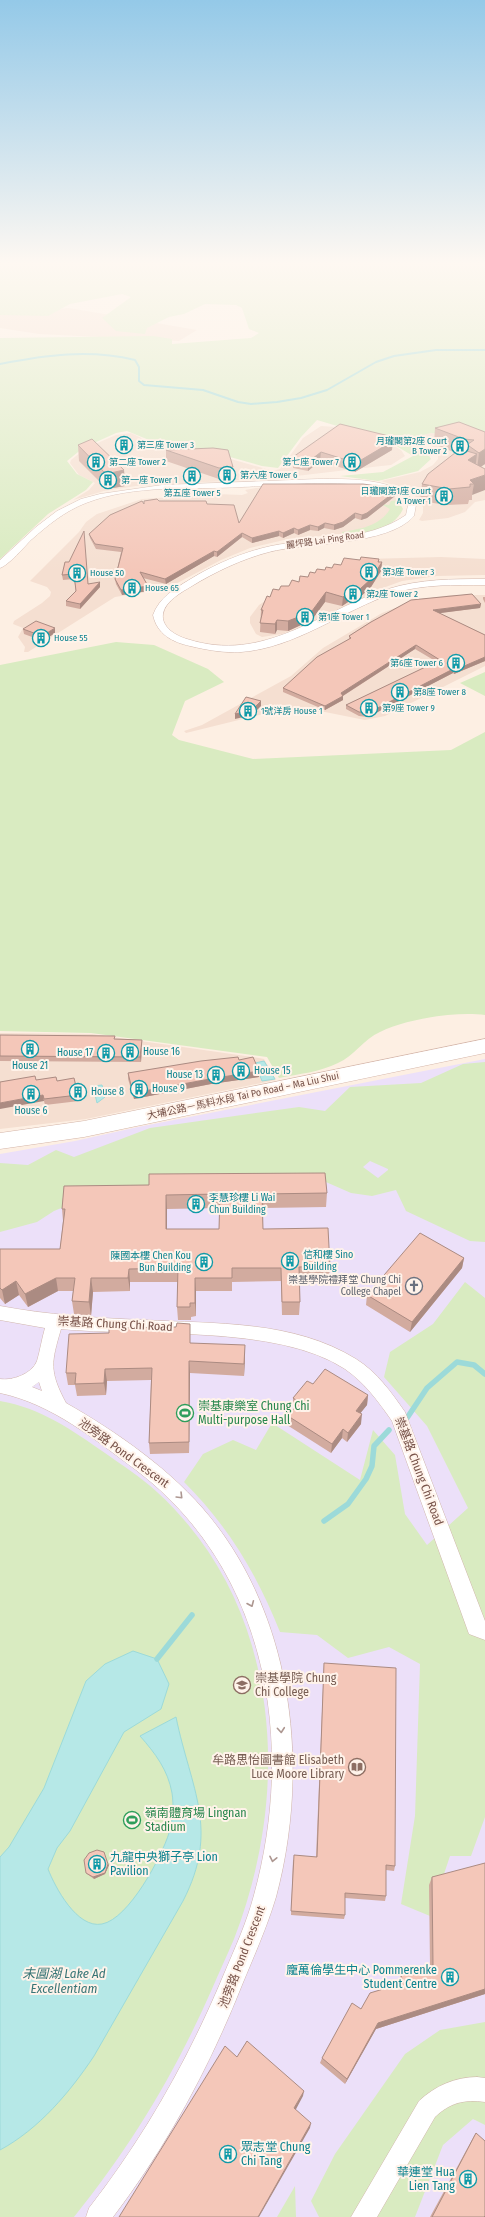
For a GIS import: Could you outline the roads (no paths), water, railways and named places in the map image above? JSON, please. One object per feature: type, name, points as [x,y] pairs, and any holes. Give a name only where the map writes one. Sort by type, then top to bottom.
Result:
[{"type":"main road","name":"大埔公路－馬料水段 Tai Po Road – Ma Liu Shui","points":[[0,1141],[91,1127],[485,1046]]},
{"type":"street","name":"麗坪路 Lai Ping Road","points":[[0,565],[54,515],[74,505],[100,496],[152,489],[345,482],[374,485],[398,492],[410,502],[412,508],[411,515],[406,521],[384,531],[270,548],[227,564],[188,584],[162,605],[158,615],[163,629],[179,640],[207,648],[222,650],[252,648],[305,631],[371,598],[392,591],[423,584],[485,582]]},
{"type":"street","name":"崇基路 Chung Chi Road","points":[[0,1313],[55,1322],[229,1330],[268,1335],[315,1346],[354,1366],[384,1392],[399,1417],[482,1633]]},
{"type":"street","points":[[55,1322],[43,1367],[48,1387],[59,1406]]},
{"type":"street","points":[[4,1386],[27,1382],[43,1367]]},
{"type":"street","name":"池旁路 Pond Crescent","points":[[4,1386],[35,1395],[59,1406],[153,1472],[180,1496],[204,1523],[226,1554],[244,1587],[260,1624],[269,1657],[279,1706],[283,1751],[282,1798],[276,1846],[265,1896],[248,1946],[189,2078],[141,2159],[98,2217]]},
{"type":"street","points":[[363,2217],[432,2103],[448,2093],[457,2090],[485,2090]]},
{"type":"water","points":[[264,1061],[275,1079],[262,1081],[255,1063]]},
{"type":"water","points":[[102,1085],[105,1097],[97,1103],[93,1086]]},
{"type":"water","name":"未圓湖 Lake Ad Excellentiam","points":[[133,1651],[157,1659],[169,1684],[161,1709],[124,1732],[70,1831],[57,1848],[48,1869],[56,1886],[68,1905],[84,1920],[93,1924],[102,1924],[112,1920],[123,1911],[152,1871],[170,1828],[173,1808],[172,1793],[164,1769],[156,1755],[140,1736],[176,1717],[195,1788],[199,1809],[201,1830],[200,1852],[194,1875],[183,1901],[85,2070],[53,2109],[41,2121],[28,2132],[0,2150],[0,1857],[9,1847],[44,1788],[86,1681],[105,1664]]},
{"type":"waterway","points":[[138,365],[139,381],[144,385],[203,390],[238,402],[251,404],[301,398],[327,390],[370,365]]},
{"type":"waterway","points":[[407,1418],[427,1388],[457,1362],[474,1365],[485,1374]]},
{"type":"waterway","points":[[324,1521],[348,1504],[366,1479],[372,1466],[374,1446],[389,1430]]},
{"type":"waterway","points":[[157,1659],[192,1615]]},
{"type":"place","name":"第三座 Tower 3","points":[[124,445]]},
{"type":"place","name":"月瓏閣第2座 Court B Tower 2","points":[[460,446]]},
{"type":"place","name":"第二座 Tower 2","points":[[96,462]]},
{"type":"place","name":"第七座 Tower 7","points":[[352,462]]},
{"type":"place","name":"第六座 Tower 6","points":[[227,475]]},
{"type":"place","name":"第五座 Tower 5","points":[[192,476]]},
{"type":"place","name":"第一座 Tower 1","points":[[108,480]]},
{"type":"place","name":"日瓏閣第1座 Court A Tower 1","points":[[444,496]]},
{"type":"place","name":"第3座 Tower 3","points":[[369,572]]},
{"type":"place","name":"House 50","points":[[77,573]]},
{"type":"place","name":"House 65","points":[[132,588]]},
{"type":"place","name":"第2座 Tower 2","points":[[353,594]]},
{"type":"place","name":"第1座 Tower 1","points":[[305,617]]},
{"type":"place","name":"House 55","points":[[41,638]]},
{"type":"place","name":"第6座 Tower 6","points":[[456,663]]},
{"type":"place","name":"第8座 Tower 8","points":[[400,692]]},
{"type":"place","name":"第9座 Tower 9","points":[[369,708]]},
{"type":"place","name":"1號洋房 House 1","points":[[248,711]]},
{"type":"place","name":"House 21","points":[[30,1049]]},
{"type":"place","name":"House 16","points":[[130,1052]]},
{"type":"place","name":"House 17","points":[[106,1053]]},
{"type":"place","name":"House 15","points":[[241,1071]]},
{"type":"place","name":"House 13","points":[[216,1075]]},
{"type":"place","name":"House 9","points":[[139,1089]]},
{"type":"place","name":"House 8","points":[[78,1092]]},
{"type":"place","name":"House 6","points":[[31,1094]]},
{"type":"place","name":"李慧珍樓 Li Wai Chun Building","points":[[196,1204]]},
{"type":"place","name":"信和樓 Sino Building","points":[[290,1261]]},
{"type":"place","name":"陳國本樓 Chen Kou Bun Building","points":[[204,1262]]},
{"type":"place","name":"崇基學院禮拜堂 Chung Chi College Chapel","points":[[414,1286]]},
{"type":"place","name":"崇基康樂室 Chung Chi Multi-purpose Hall","points":[[185,1413]]},
{"type":"place","name":"崇基學院 Chung Chi College","points":[[242,1685]]},
{"type":"place","name":"牟路思怡圖書館 Elisabeth Luce Moore Library","points":[[357,1767]]},
{"type":"place","name":"嶺南體育場 Lingnan Stadium","points":[[132,1820]]},
{"type":"place","name":"九龍中央獅子亭 Lion Pavilion","points":[[97,1864]]},
{"type":"place","name":"龐萬倫學生中心 Pommerenke Student Centre","points":[[450,1977]]},
{"type":"place","name":"眾志堂 Chung Chi Tang","points":[[228,2154]]},
{"type":"place","name":"華連堂 Hua Lien Tang","points":[[468,2179]]}]
